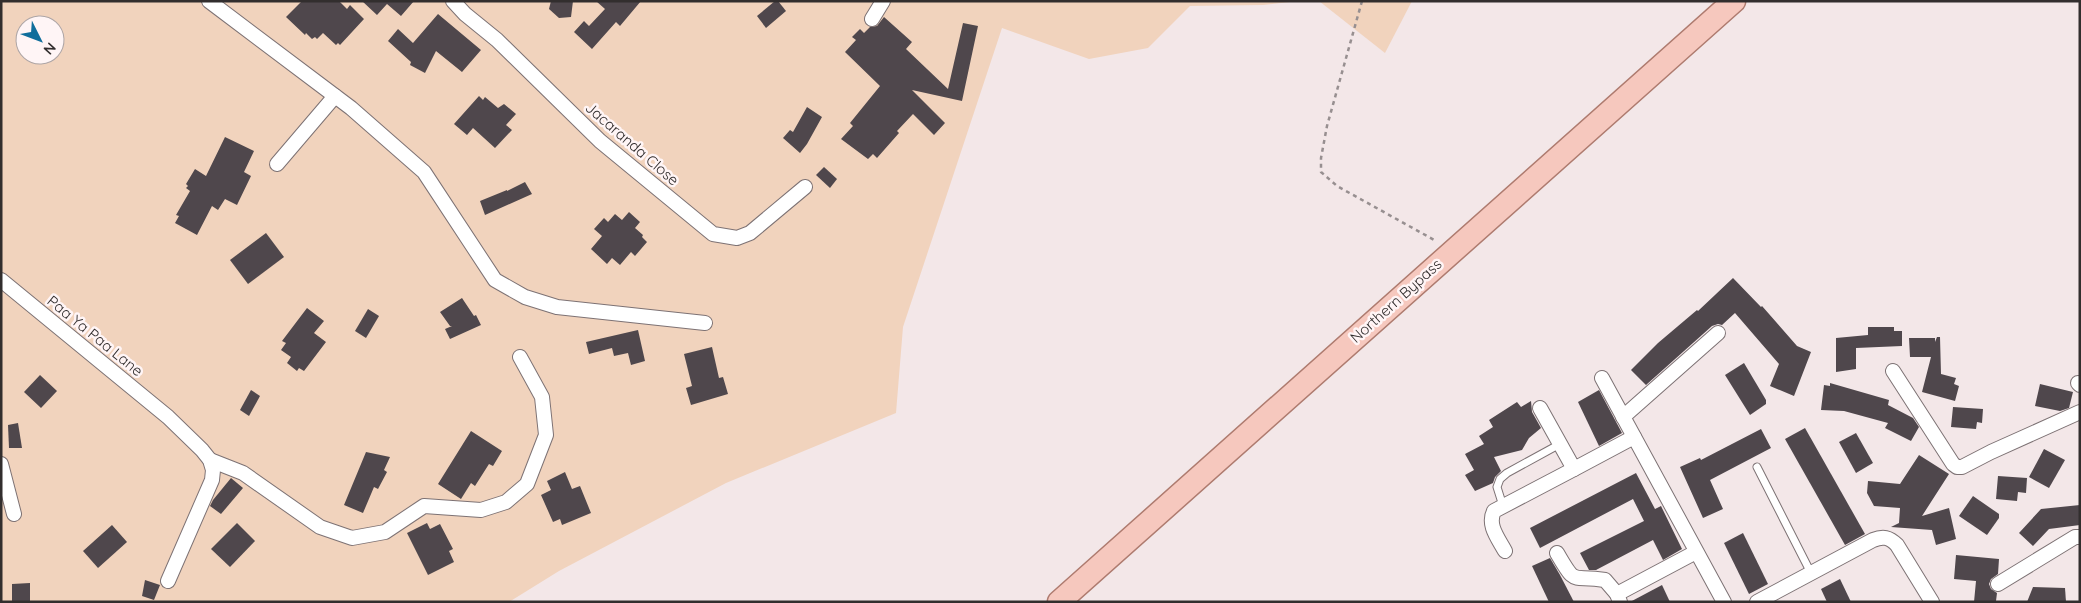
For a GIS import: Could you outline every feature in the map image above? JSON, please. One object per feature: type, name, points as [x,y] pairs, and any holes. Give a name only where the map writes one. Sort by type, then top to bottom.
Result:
[{"type":"main road","name":"Northern Bypass","points":[[1059,602],[1734,1]]},
{"type":"street","points":[[209,1],[335,96],[424,172],[495,280],[525,297],[557,307],[705,323]]},
{"type":"street","name":"Jacaranda Close","points":[[452,1],[497,40],[600,140],[712,234],[736,238],[750,233],[805,187]]},
{"type":"street","points":[[872,18],[883,1]]},
{"type":"street","points":[[277,164],[335,96]]},
{"type":"street","name":"Paa Ya Paa Lane","points":[[1,280],[168,417],[210,460]]},
{"type":"street","points":[[1623,417],[1718,333]]},
{"type":"street","points":[[210,460],[243,473],[320,528],[352,538],[385,532],[424,506],[481,510],[506,502],[527,484],[546,435],[542,397],[520,357]]},
{"type":"street","points":[[1893,371],[1953,464],[1957,467],[1962,468],[1991,452],[2080,412]]},
{"type":"street","points":[[1602,378],[1724,602]]},
{"type":"street","points":[[1540,408],[1574,469]]},
{"type":"street","points":[[1505,551],[1491,524],[1491,517],[1494,511],[1634,437]]},
{"type":"street","points":[[168,581],[212,480],[214,470],[210,460]]},
{"type":"street","points":[[1,464],[14,514]]},
{"type":"street","points":[[1757,602],[1873,540],[1884,537],[1889,538],[1897,546],[1932,602]]},
{"type":"street","points":[[1998,584],[2069,540],[2080,537]]},
{"type":"street","points":[[1557,553],[1576,579],[1605,580],[1618,598],[1696,552]]},
{"type":"lane","points":[[1503,506],[1497,487],[1500,479],[1507,473],[1560,444]]},
{"type":"lane","points":[[1757,467],[1811,573]]},
{"type":"path","points":[[1362,1],[1327,126],[1321,158],[1321,172],[1337,186],[1453,251]]},
{"type":"shaded area","points":[[1,1],[1298,1],[1263,5],[1190,6],[1148,48],[1089,59],[1002,28],[903,327],[896,413],[726,483],[559,571],[509,602],[1,602]]},
{"type":"shaded area","points":[[1319,1],[1412,1],[1385,53]]},
{"type":"building","points":[[302,1],[339,1],[347,9],[350,5],[364,19],[340,45],[338,43],[336,45],[323,33],[317,39],[315,37],[312,39],[286,17]]},
{"type":"building","points":[[362,1],[414,1],[401,16],[387,4],[377,15]]},
{"type":"building","points":[[551,1],[573,1],[571,17],[559,18],[549,9]]},
{"type":"building","points":[[596,1],[641,1],[620,26],[616,22],[592,49],[574,32],[584,21],[589,26],[605,9]]},
{"type":"building","points":[[775,1],[778,1],[786,11],[766,28],[757,16]]},
{"type":"building","points":[[438,14],[481,50],[462,72],[436,51],[425,73],[410,65],[411,62],[388,41],[398,29],[413,43]]},
{"type":"building","points":[[884,17],[912,42],[906,49],[948,89],[963,23],[978,26],[962,101],[912,90],[945,123],[934,135],[913,114],[897,131],[899,133],[877,158],[873,154],[868,159],[841,139],[853,126],[850,123],[880,86],[845,52],[856,40],[852,37],[860,29],[864,33],[870,27],[877,26]]},
{"type":"building","points":[[479,96],[483,100],[485,97],[498,108],[504,104],[516,114],[506,125],[512,130],[495,148],[473,128],[467,135],[454,124]]},
{"type":"building","points":[[807,107],[822,117],[800,153],[783,138],[790,130],[793,132]]},
{"type":"building","points":[[225,137],[254,151],[244,172],[251,176],[237,205],[225,199],[218,210],[212,206],[197,235],[175,223],[179,216],[176,215],[190,191],[186,188],[188,186],[186,184],[195,169],[206,176]]},
{"type":"building","points":[[824,167],[837,179],[830,188],[816,175]]},
{"type":"building","points":[[525,182],[532,194],[485,215],[480,201]]},
{"type":"building","points":[[629,212],[640,222],[635,228],[643,235],[642,237],[647,242],[635,256],[631,252],[620,265],[612,258],[607,264],[591,249],[602,236],[594,229],[604,218],[608,222],[615,214],[622,220]]},
{"type":"building","points":[[266,233],[284,257],[248,284],[230,260]]},
{"type":"building","points":[[1733,278],[1762,306],[1797,346],[1811,352],[1794,396],[1770,386],[1779,364],[1735,313],[1722,325],[1712,326],[1646,385],[1631,370],[1658,343],[1698,311]]},
{"type":"building","points":[[462,298],[474,316],[476,315],[481,325],[450,339],[445,329],[452,326],[450,326],[440,312]]},
{"type":"building","points":[[307,308],[324,321],[314,333],[326,342],[304,371],[299,368],[297,371],[287,363],[291,357],[281,350],[286,343],[282,341]]},
{"type":"building","points":[[368,309],[379,316],[366,338],[355,331]]},
{"type":"building","points":[[1868,327],[1894,327],[1894,331],[1902,331],[1902,346],[1856,348],[1856,369],[1836,372],[1836,338],[1868,335]]},
{"type":"building","points":[[638,330],[645,361],[631,365],[628,353],[614,356],[612,348],[589,354],[586,342]]},
{"type":"building","points":[[1937,337],[1940,337],[1941,374],[1956,378],[1954,384],[1959,386],[1955,401],[1922,392],[1931,357],[1910,357],[1909,338],[1935,338],[1935,342]]},
{"type":"building","points":[[712,347],[719,378],[723,377],[728,394],[691,405],[686,388],[692,386],[684,354]]},
{"type":"building","points":[[1744,363],[1766,400],[1766,404],[1750,415],[1725,375]]},
{"type":"building","points":[[40,375],[57,391],[41,408],[24,392]]},
{"type":"building","points":[[1830,383],[1889,400],[1888,405],[1913,418],[1919,427],[1911,441],[1885,428],[1888,423],[1844,411],[1821,410],[1824,385],[1830,386]]},
{"type":"building","points":[[2040,384],[2073,392],[2069,408],[2060,411],[2035,406]]},
{"type":"building","points":[[251,390],[260,396],[249,416],[240,410]]},
{"type":"building","points":[[1599,390],[1622,433],[1599,446],[1578,402]]},
{"type":"building","points":[[1531,401],[1532,412],[1541,428],[1529,438],[1522,450],[1494,457],[1501,471],[1495,477],[1493,483],[1475,491],[1465,475],[1474,470],[1465,454],[1484,444],[1479,436],[1493,427],[1489,420],[1517,402],[1521,407]]},
{"type":"building","points":[[1953,407],[1983,409],[1982,423],[1977,422],[1976,429],[1951,427]]},
{"type":"building","points":[[18,423],[22,448],[9,448],[8,425]]},
{"type":"building","points":[[1805,428],[1865,534],[1845,545],[1785,439]]},
{"type":"building","points":[[1761,429],[1771,448],[1710,480],[1723,509],[1703,518],[1680,467],[1700,458],[1701,460]]},
{"type":"building","points":[[471,431],[502,451],[493,466],[489,464],[475,486],[471,483],[461,499],[438,484]]},
{"type":"building","points":[[1856,433],[1873,463],[1856,473],[1839,442]]},
{"type":"building","points":[[2044,449],[2065,460],[2049,488],[2029,477]]},
{"type":"building","points":[[366,452],[390,457],[384,470],[387,472],[378,489],[374,487],[363,513],[344,505]]},
{"type":"building","points":[[1919,455],[1949,474],[1922,516],[1949,508],[1956,539],[1936,545],[1932,530],[1891,527],[1899,523],[1900,508],[1874,506],[1867,493],[1868,481],[1900,484]]},
{"type":"building","points":[[565,472],[572,489],[580,486],[591,513],[562,525],[560,519],[553,522],[541,495],[551,490],[547,481]]},
{"type":"building","points":[[1636,473],[1655,509],[1661,506],[1682,549],[1663,560],[1653,540],[1596,570],[1589,570],[1580,553],[1644,521],[1633,499],[1540,548],[1530,528]]},
{"type":"building","points":[[1998,476],[2027,478],[2026,493],[2018,492],[2017,501],[1996,499]]},
{"type":"building","points":[[231,478],[243,488],[221,514],[210,506]]},
{"type":"building","points":[[1973,496],[1999,514],[1999,518],[1987,535],[1959,516]]},
{"type":"building","points":[[2080,505],[2080,525],[2049,529],[2033,546],[2019,533],[2041,509]]},
{"type":"building","points":[[237,523],[255,541],[230,567],[211,549]]},
{"type":"building","points":[[427,523],[430,529],[440,524],[453,549],[449,551],[454,562],[428,575],[407,533]]},
{"type":"building","points":[[112,525],[127,542],[98,568],[83,551]]},
{"type":"building","points":[[1743,533],[1768,584],[1749,594],[1724,543]]},
{"type":"building","points":[[1956,555],[1999,559],[1998,574],[1991,579],[1989,584],[1991,589],[1997,593],[1996,601],[1974,602],[1976,581],[1954,579]]},
{"type":"building","points":[[1550,558],[1574,602],[1549,602],[1532,566]]},
{"type":"building","points":[[1840,579],[1851,602],[1827,602],[1821,589]]},
{"type":"building","points":[[145,580],[160,585],[154,600],[142,596]]},
{"type":"building","points":[[30,583],[30,602],[12,602],[12,584]]},
{"type":"building","points":[[1662,585],[1670,602],[1630,602]]},
{"type":"building","points":[[2033,587],[2065,588],[2066,602],[2027,602]]}]
